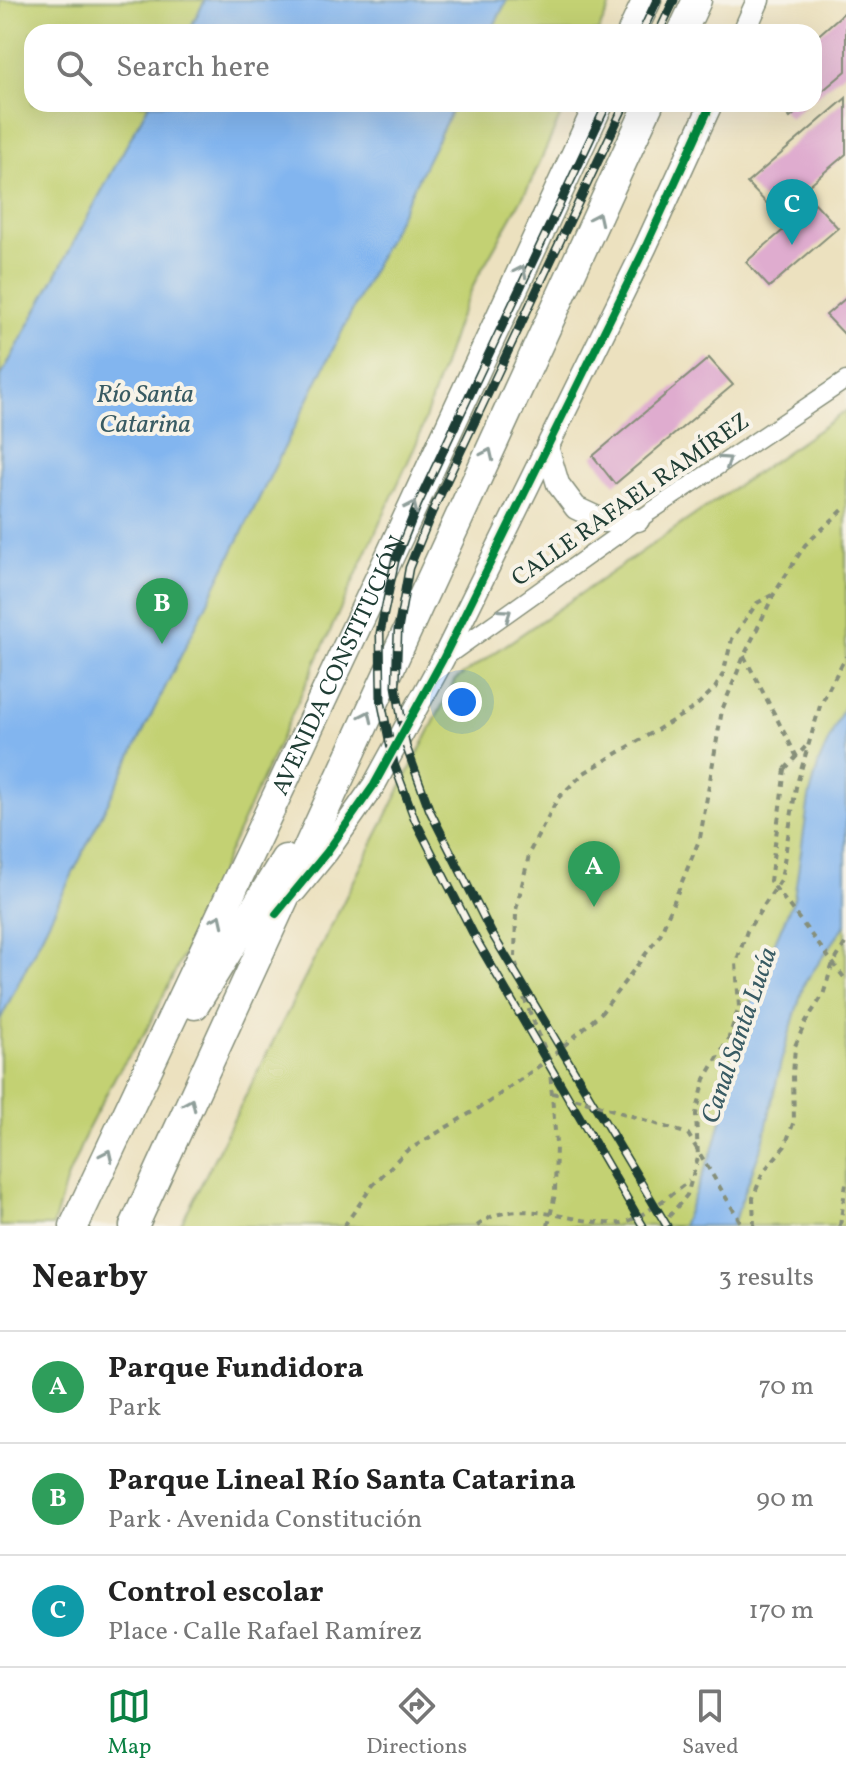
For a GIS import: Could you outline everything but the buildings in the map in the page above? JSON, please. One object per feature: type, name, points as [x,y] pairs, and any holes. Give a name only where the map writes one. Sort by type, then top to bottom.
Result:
[{"type":"highway","points":[[636,24],[647,0]]},
{"type":"highway","points":[[681,24],[687,0]]},
{"type":"highway","points":[[684,24],[697,0]]},
{"type":"highway","name":"AVENIDA CONSTITUCIÓN","points":[[74,1226],[595,112]]},
{"type":"highway","name":"AVENIDA CONSTITUCIÓN","points":[[134,1226],[645,112]]},
{"type":"highway","points":[[122,1125],[350,752]]},
{"type":"street","points":[[748,24],[758,0]]},
{"type":"street","points":[[276,914],[327,852],[374,785],[443,659],[645,248],[707,112]]},
{"type":"street","name":"CALLE RAFAEL RAMÍREZ","points":[[443,659],[638,520],[846,380]]},
{"type":"street","points":[[547,447],[558,484],[576,508],[604,521],[638,520]]},
{"type":"path","points":[[344,1226],[373,1185],[405,1152],[489,1102],[549,1059],[602,1012],[660,935],[700,838],[722,710],[744,656],[774,594],[805,545],[846,507]]},
{"type":"path","points":[[548,1226],[555,1194],[556,1143],[549,1059],[524,998],[515,959],[516,910],[530,851],[558,798],[584,773],[694,708],[715,688],[723,674],[732,639],[757,603],[774,594]]},
{"type":"path","points":[[744,656],[797,757]]},
{"type":"path","points":[[661,1226],[687,1195],[698,1158],[696,1114],[705,1079],[728,1040],[739,1007],[736,963],[747,931],[781,880],[796,787],[820,706],[846,656]]},
{"type":"path","points":[[809,744],[785,769],[770,881],[846,980]]},
{"type":"path","points":[[754,1226],[753,1198],[763,1172],[785,1146],[794,1121],[795,1046],[823,995],[832,966],[846,942]]},
{"type":"path","points":[[552,1093],[688,1134],[743,1226]]},
{"type":"path","points":[[477,1226],[493,1216],[519,1212],[597,1224],[623,1223],[655,1206],[691,1180]]},
{"type":"path","points":[[840,1226],[846,1183]]},
{"type":"green space","points":[[0,0],[613,0],[602,24],[24,24],[24,112],[562,112],[529,186],[476,280],[458,320],[418,440],[195,931],[146,1031],[116,1075],[87,1131],[67,1179],[53,1226],[0,1226]]},
{"type":"green space","points":[[846,411],[846,1226],[180,1226],[455,680]]},
{"type":"water","points":[[205,0],[507,0],[495,24],[192,24]]},
{"type":"water","name":"Río Santa Catarina","points":[[145,112],[451,112],[0,1020],[0,378]]},
{"type":"water","name":"Canal Santa Lucía","points":[[846,702],[846,924],[804,984],[781,1062],[763,1143],[732,1226],[682,1226],[715,1144],[756,986],[794,898],[809,798],[819,762]]},
{"type":"railway","points":[[646,24],[657,0]]},
{"type":"railway","points":[[663,24],[674,0]]},
{"type":"railway","points":[[603,112],[418,504],[395,561],[380,633],[381,700],[394,764],[415,820],[477,941],[643,1226]]},
{"type":"railway","points":[[621,112],[432,512],[409,568],[398,630],[396,686],[406,746],[430,811],[491,932],[667,1226]]},
{"type":"cycle path","points":[[276,914],[327,852],[374,785],[443,659],[645,248],[707,112]]},
{"type":"place","name":"Control escolar","points":[[792,245]]},
{"type":"place","name":"Parque Lineal Río Santa Catarina","points":[[162,644]]},
{"type":"place","name":"Parque Fundidora","points":[[594,907]]}]
